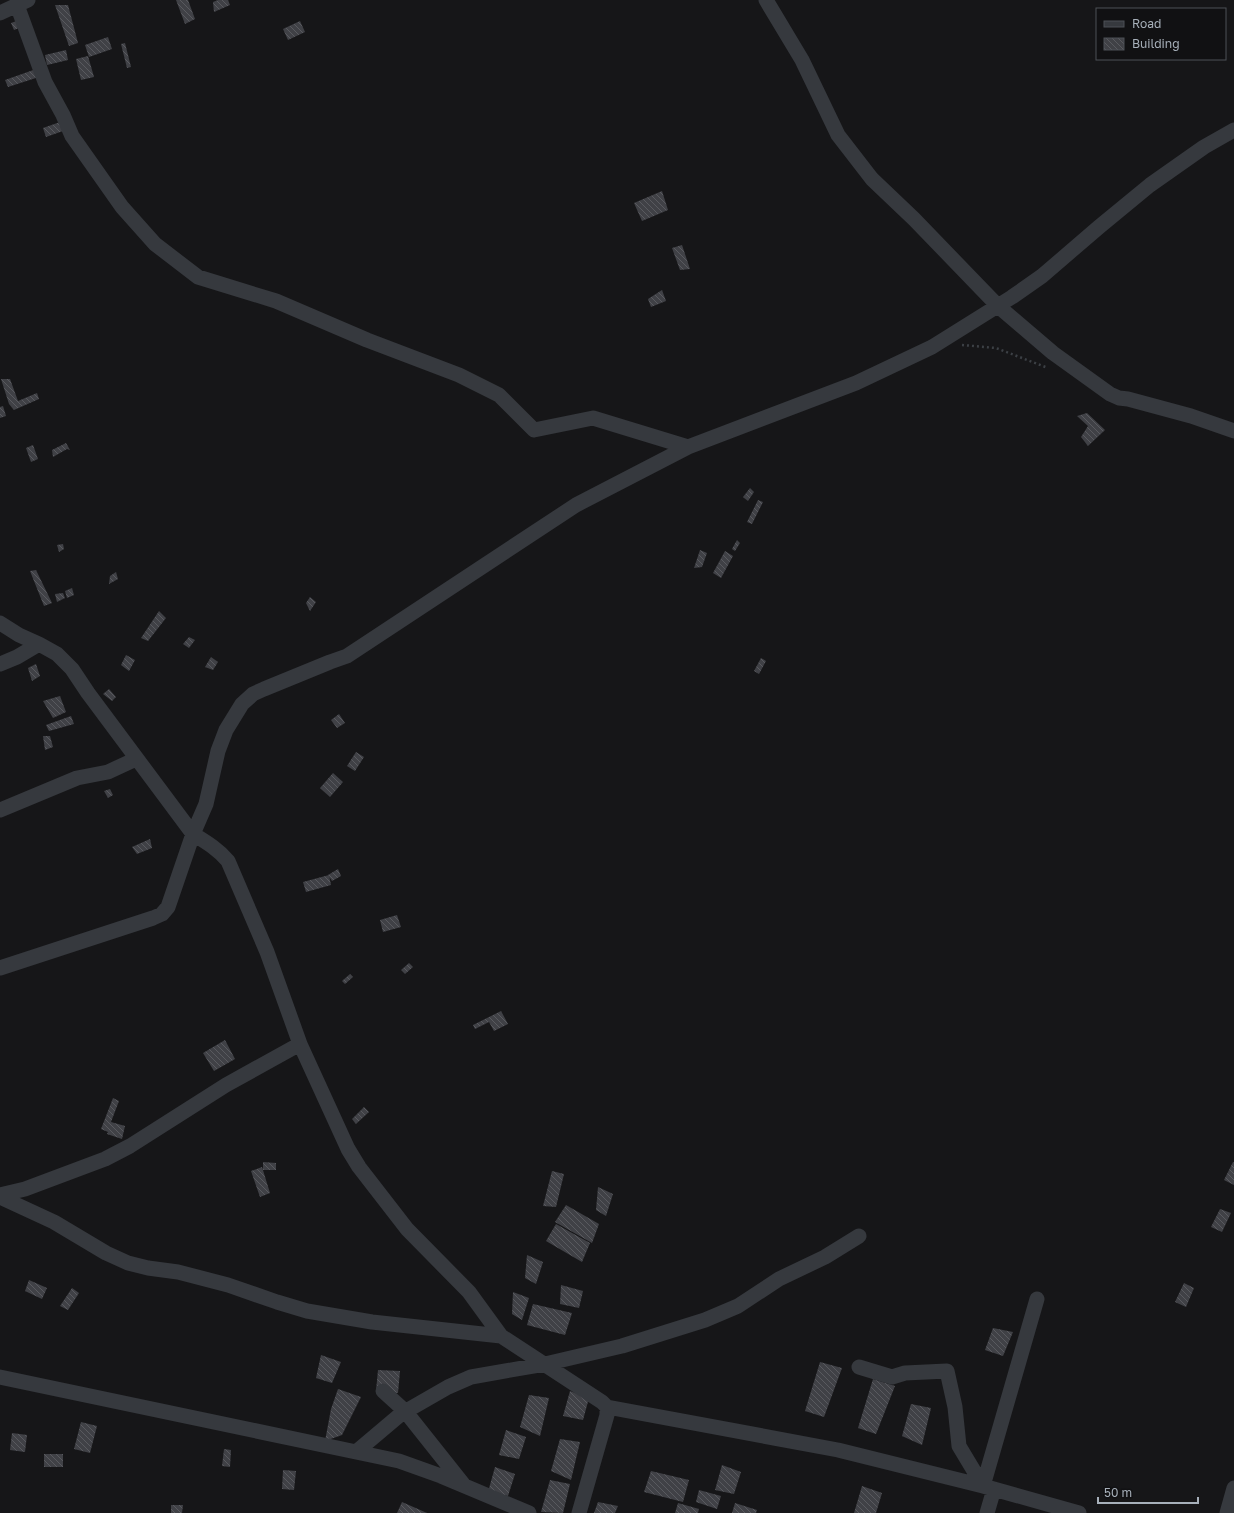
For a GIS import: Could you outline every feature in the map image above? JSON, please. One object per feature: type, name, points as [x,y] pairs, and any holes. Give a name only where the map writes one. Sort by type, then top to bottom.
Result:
[{"type":"street","points":[[766,0],[802,60],[838,135],[872,179],[914,219],[998,306],[1053,353],[1110,394],[1119,398],[1128,399],[1191,416],[1234,431]]},
{"type":"street","points":[[0,13],[22,2],[45,82],[63,115],[72,136],[122,207],[155,244],[198,277],[276,301],[367,340],[459,375],[499,395],[534,430],[593,418],[688,447]]},
{"type":"street","points":[[0,968],[162,914],[168,907],[193,834],[206,804],[218,751],[226,730],[242,704],[253,694],[347,656],[576,505],[688,447],[856,383],[932,347],[998,306],[1042,276],[1150,185],[1204,147],[1234,130]]},
{"type":"street","points":[[0,623],[19,635],[57,654],[72,669],[136,759],[193,834],[219,851],[228,861],[267,952],[300,1044],[348,1149],[359,1167],[407,1228],[469,1292],[501,1336],[602,1402],[607,1408],[607,1415],[579,1513]]},
{"type":"street","points":[[0,664],[17,657],[39,644]]},
{"type":"street","points":[[0,810],[76,778],[108,772],[136,759]]},
{"type":"street","points":[[0,1196],[25,1189],[105,1159],[130,1146],[226,1085],[300,1044]]},
{"type":"street","points":[[0,1196],[54,1222],[106,1253],[128,1263],[148,1268],[178,1272],[228,1284],[307,1311],[372,1322],[501,1336]]},
{"type":"street","points":[[356,1452],[405,1411],[448,1387],[471,1377],[545,1364],[622,1346],[705,1320],[738,1306],[779,1279],[825,1257],[859,1236]]},
{"type":"street","points":[[987,1513],[989,1488],[1037,1299]]},
{"type":"street","points":[[859,1367],[892,1377],[905,1373],[947,1371],[955,1407],[959,1446],[989,1488]]},
{"type":"street","points":[[0,1377],[399,1461],[465,1486],[529,1513]]},
{"type":"street","points":[[383,1391],[405,1411],[465,1486]]},
{"type":"street","points":[[607,1408],[838,1450],[989,1488],[1079,1513]]},
{"type":"street","points":[[1227,1513],[1234,1488]]},
{"type":"path","points":[[960,345],[996,348],[1054,370]]},
{"type":"building","points":[[176,0],[188,0],[195,19],[185,24]]},
{"type":"building","points":[[218,0],[228,0],[230,5],[214,12],[213,2]]},
{"type":"building","points":[[55,5],[68,5],[78,43],[69,46]]},
{"type":"building","points":[[22,19],[24,26],[14,30],[11,23]]},
{"type":"building","points":[[300,21],[305,32],[288,40],[283,29]]},
{"type":"building","points":[[108,37],[112,49],[89,57],[85,45]]},
{"type":"building","points":[[125,43],[131,67],[127,68],[121,44]]},
{"type":"building","points":[[66,50],[68,60],[47,65],[45,55]]},
{"type":"building","points":[[88,56],[94,77],[81,80],[76,59]]},
{"type":"building","points":[[39,68],[42,76],[8,87],[5,80]]},
{"type":"building","points":[[60,122],[63,131],[46,137],[43,128]]},
{"type":"building","points":[[662,191],[668,210],[642,221],[634,203]]},
{"type":"building","points":[[682,245],[690,269],[680,270],[672,248]]},
{"type":"building","points":[[662,290],[666,301],[651,307],[648,299]]},
{"type":"building","points":[[1,379],[10,379],[18,401],[37,393],[39,399],[14,410],[9,404]]},
{"type":"building","points":[[3,406],[6,416],[0,418],[0,407]]},
{"type":"building","points":[[1087,413],[1105,430],[1088,446],[1081,437],[1088,426],[1077,416]]},
{"type":"building","points":[[66,443],[70,450],[67,449],[53,457],[52,450]]},
{"type":"building","points":[[33,445],[38,459],[31,462],[26,448]]},
{"type":"building","points":[[750,488],[754,492],[748,501],[743,497]]},
{"type":"building","points":[[758,500],[763,502],[752,524],[747,522]]},
{"type":"building","points":[[737,540],[740,543],[735,551],[732,549]]},
{"type":"building","points":[[63,544],[64,549],[59,552],[57,545]]},
{"type":"building","points":[[700,550],[707,553],[702,567],[694,568]]},
{"type":"building","points":[[725,551],[733,556],[721,578],[713,573]]},
{"type":"building","points":[[36,570],[52,603],[44,606],[30,571]]},
{"type":"building","points":[[116,572],[118,579],[109,584],[110,576]]},
{"type":"building","points":[[72,588],[74,595],[67,598],[65,591]]},
{"type":"building","points":[[63,593],[65,598],[57,602],[55,594]]},
{"type":"building","points":[[310,597],[316,602],[310,611],[306,603]]},
{"type":"building","points":[[159,611],[166,618],[148,641],[141,638]]},
{"type":"building","points":[[189,637],[195,640],[189,648],[183,644]]},
{"type":"building","points":[[126,655],[135,660],[129,671],[121,665]]},
{"type":"building","points":[[211,657],[218,662],[213,670],[205,667]]},
{"type":"building","points":[[761,658],[766,661],[759,674],[754,671]]},
{"type":"building","points":[[36,664],[40,676],[32,681],[28,668]]},
{"type":"building","points":[[109,689],[116,697],[112,701],[103,694]]},
{"type":"building","points":[[60,696],[66,712],[53,718],[43,701]]},
{"type":"building","points":[[339,714],[345,723],[337,728],[331,720]]},
{"type":"building","points":[[71,716],[74,724],[49,731],[46,725]]},
{"type":"building","points":[[43,736],[50,736],[53,747],[45,750]]},
{"type":"building","points":[[356,752],[364,757],[355,771],[347,766]]},
{"type":"building","points":[[333,773],[343,782],[330,797],[320,788]]},
{"type":"building","points":[[110,789],[113,795],[108,798],[104,791]]},
{"type":"building","points":[[150,839],[152,848],[137,854],[132,847]]},
{"type":"building","points":[[338,869],[341,876],[332,881],[328,875]]},
{"type":"building","points":[[329,875],[331,885],[306,892],[303,882]]},
{"type":"building","points":[[397,915],[401,927],[383,932],[380,920]]},
{"type":"building","points":[[409,963],[413,967],[405,974],[401,970]]},
{"type":"building","points":[[350,974],[353,977],[345,984],[342,981]]},
{"type":"building","points":[[501,1011],[508,1024],[494,1031],[489,1022],[475,1029],[473,1025]]},
{"type":"building","points":[[225,1040],[235,1059],[214,1071],[203,1053]]},
{"type":"building","points":[[113,1098],[119,1101],[111,1122],[125,1126],[122,1139],[107,1134],[108,1132],[101,1129]]},
{"type":"building","points":[[364,1107],[369,1112],[356,1124],[352,1119]]},
{"type":"building","points":[[263,1162],[276,1163],[276,1170],[263,1170]]},
{"type":"building","points":[[1234,1162],[1234,1185],[1224,1180]]},
{"type":"building","points":[[262,1167],[270,1193],[260,1197],[251,1171]]},
{"type":"building","points":[[552,1171],[564,1174],[556,1207],[543,1206]]},
{"type":"building","points":[[598,1187],[613,1194],[606,1216],[596,1210]]},
{"type":"building","points":[[566,1205],[599,1224],[592,1243],[555,1222]]},
{"type":"building","points":[[1220,1209],[1231,1213],[1222,1232],[1211,1227]]},
{"type":"building","points":[[556,1224],[590,1243],[582,1262],[546,1241]]},
{"type":"building","points":[[527,1255],[543,1262],[536,1284],[525,1278]]},
{"type":"building","points":[[29,1280],[47,1288],[42,1299],[25,1291]]},
{"type":"building","points":[[1184,1283],[1194,1288],[1186,1307],[1175,1302]]},
{"type":"building","points":[[561,1285],[583,1291],[579,1308],[560,1304]]},
{"type":"building","points":[[72,1288],[79,1293],[68,1310],[60,1306]]},
{"type":"building","points":[[513,1292],[529,1298],[522,1320],[512,1314]]},
{"type":"building","points":[[533,1304],[572,1313],[565,1335],[527,1325]]},
{"type":"building","points":[[993,1328],[1013,1332],[1003,1356],[985,1350]]},
{"type":"building","points":[[321,1355],[341,1362],[332,1383],[316,1378]]},
{"type":"building","points":[[820,1362],[842,1368],[824,1417],[805,1411]]},
{"type":"building","points":[[378,1370],[400,1371],[398,1393],[376,1391]]},
{"type":"building","points":[[873,1379],[895,1386],[876,1434],[858,1428]]},
{"type":"building","points":[[338,1389],[361,1397],[342,1435],[325,1441],[331,1409]]},
{"type":"building","points":[[570,1391],[589,1398],[583,1420],[563,1416]]},
{"type":"building","points":[[529,1395],[549,1398],[540,1436],[520,1427]]},
{"type":"building","points":[[911,1404],[931,1408],[922,1445],[902,1436]]},
{"type":"building","points":[[81,1422],[97,1426],[90,1453],[74,1449]]},
{"type":"building","points":[[506,1430],[526,1437],[519,1459],[499,1455]]},
{"type":"building","points":[[12,1433],[27,1435],[25,1452],[10,1450]]},
{"type":"building","points":[[560,1439],[580,1442],[571,1480],[551,1471]]},
{"type":"building","points":[[224,1449],[231,1450],[230,1467],[222,1466]]},
{"type":"building","points":[[44,1454],[63,1454],[63,1467],[44,1467]]},
{"type":"building","points":[[722,1465],[741,1472],[734,1494],[715,1490]]},
{"type":"building","points":[[495,1467],[515,1474],[508,1496],[488,1492]]},
{"type":"building","points":[[283,1470],[296,1471],[294,1490],[282,1489]]},
{"type":"building","points":[[651,1471],[689,1480],[683,1502],[644,1492]]},
{"type":"building","points":[[550,1480],[570,1484],[563,1513],[541,1512]]},
{"type":"building","points":[[862,1486],[882,1493],[876,1513],[854,1513]]},
{"type":"building","points":[[699,1490],[721,1496],[717,1509],[696,1502]]},
{"type":"building","points":[[402,1502],[427,1513],[397,1513]]},
{"type":"building","points":[[598,1502],[618,1506],[615,1513],[594,1513]]},
{"type":"building","points":[[678,1503],[699,1509],[698,1513],[675,1513]]},
{"type":"building","points":[[735,1503],[757,1510],[756,1513],[732,1513]]},
{"type":"building","points":[[171,1505],[183,1505],[182,1513],[171,1513]]}]
